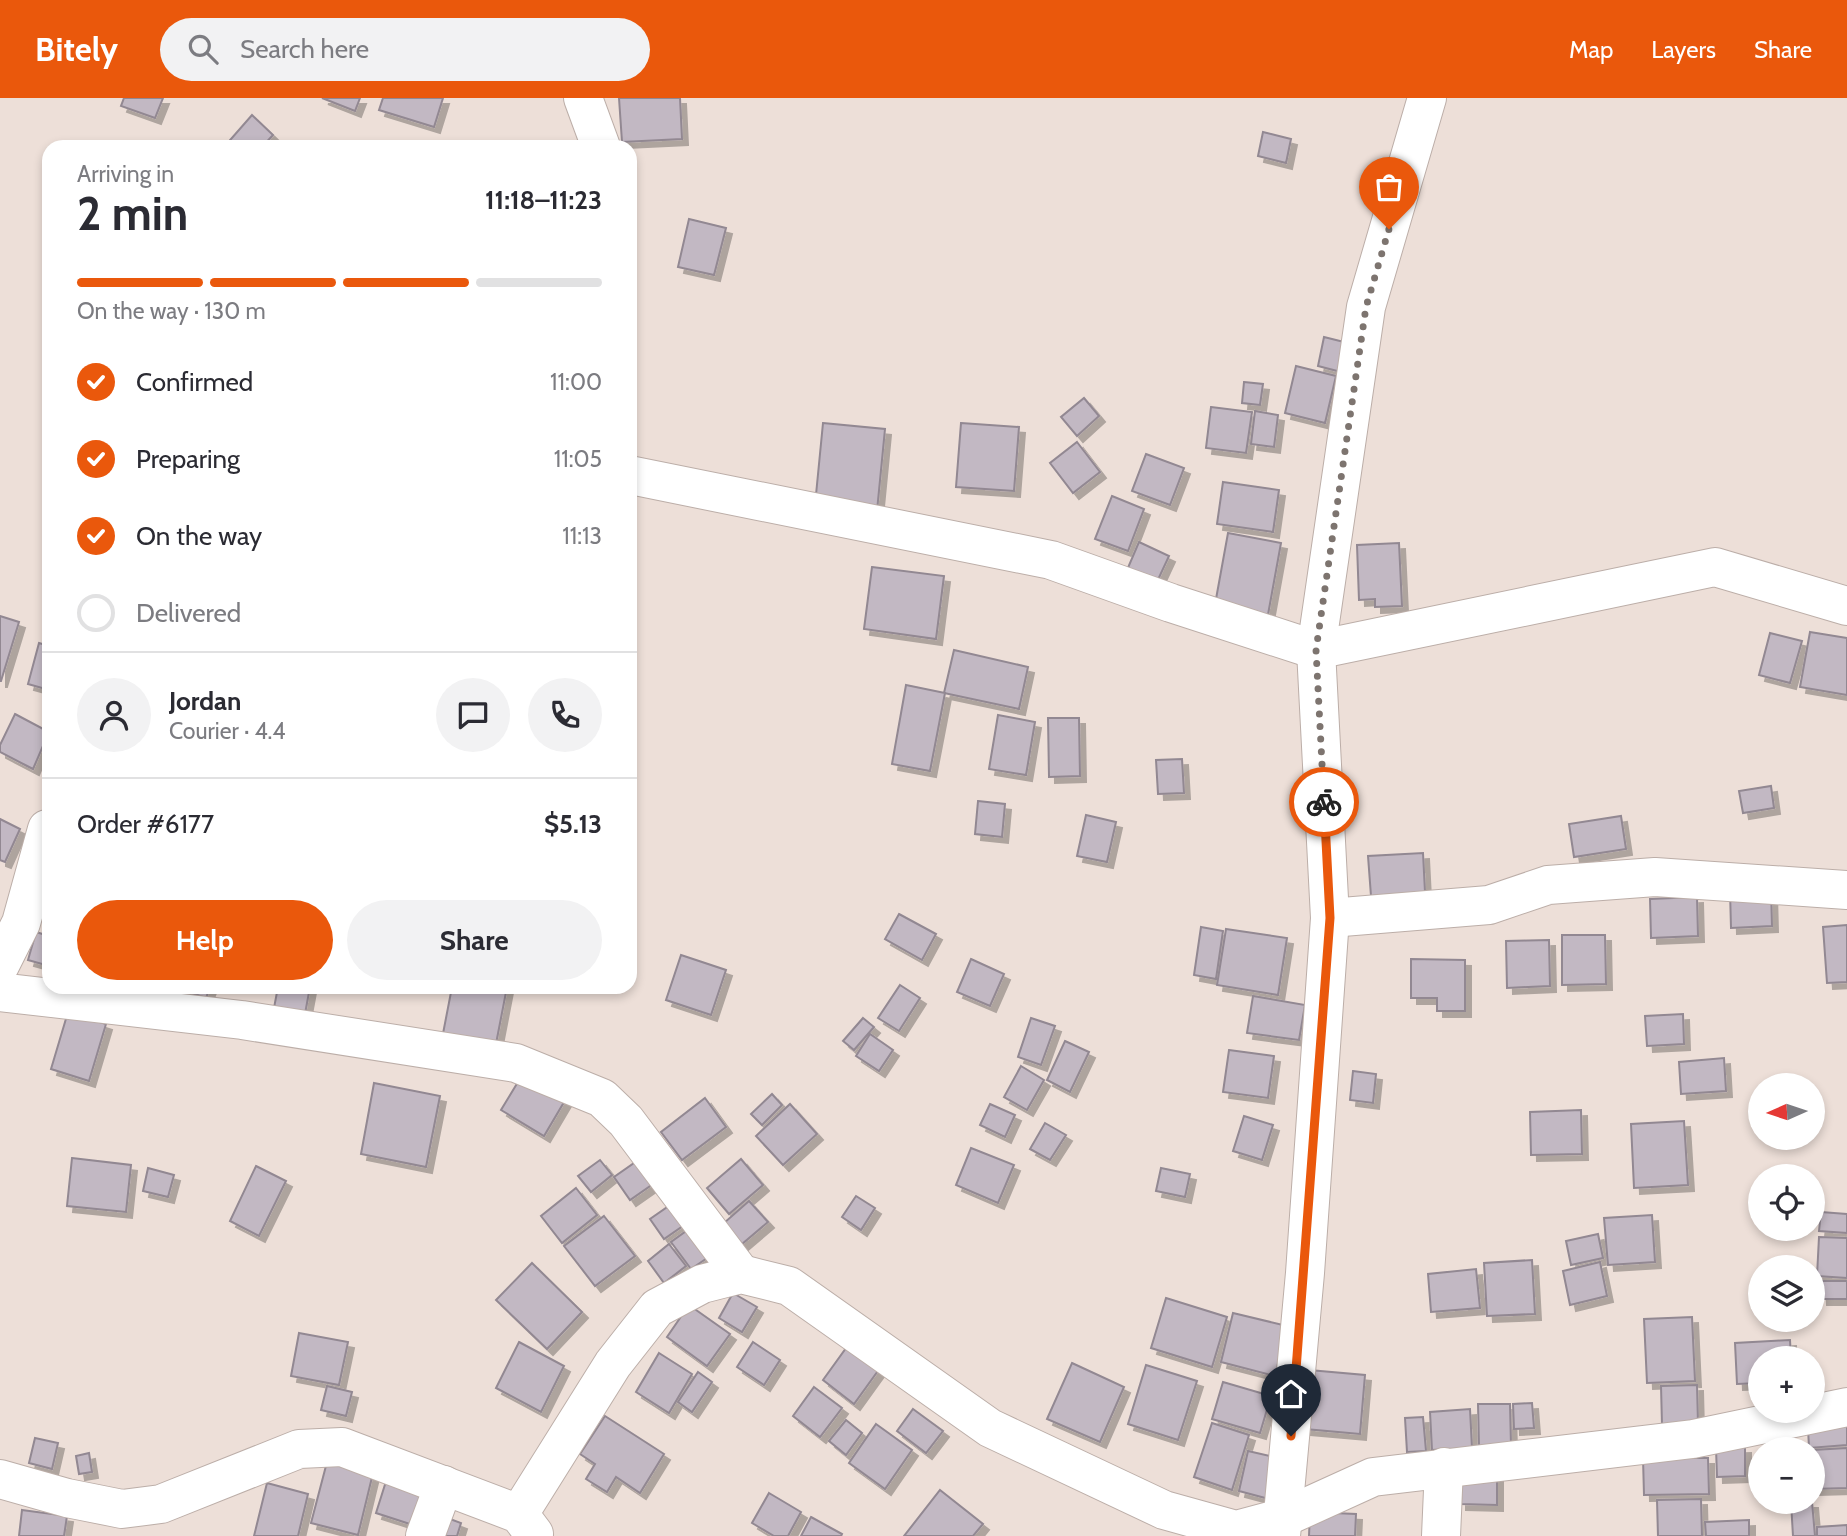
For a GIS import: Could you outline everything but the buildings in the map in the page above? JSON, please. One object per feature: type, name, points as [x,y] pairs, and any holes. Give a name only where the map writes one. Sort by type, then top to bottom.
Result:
[{"type":"street","points":[[583,98],[598,140]]},
{"type":"street","points":[[1283,1526],[1330,918],[1316,650],[1366,307],[1427,98]]},
{"type":"street","points":[[637,476],[1051,560],[1171,603],[1316,650],[1715,567],[1847,606]]},
{"type":"street","points":[[0,965],[21,923],[42,847]]},
{"type":"street","points":[[1330,918],[1489,905],[1548,885],[1655,877],[1847,890]]},
{"type":"street","points":[[0,992],[242,1020],[516,1063],[602,1098],[626,1121],[741,1274]]},
{"type":"street","points":[[0,1479],[67,1498],[122,1509],[161,1504],[299,1449],[342,1447],[443,1485],[527,1525],[612,1364],[657,1308],[702,1284],[741,1274],[789,1286],[990,1427],[1164,1510],[1236,1530],[1283,1526],[1373,1477],[1693,1438],[1847,1407]]},
{"type":"street","points":[[1441,1536],[1444,1467]]},
{"type":"street","points":[[425,1536],[443,1485]]},
{"type":"way so far","points":[[1324,802],[1316,650],[1366,307],[1389,229]]},
{"type":"route","points":[[1291,1436],[1330,918],[1324,802]]}]
